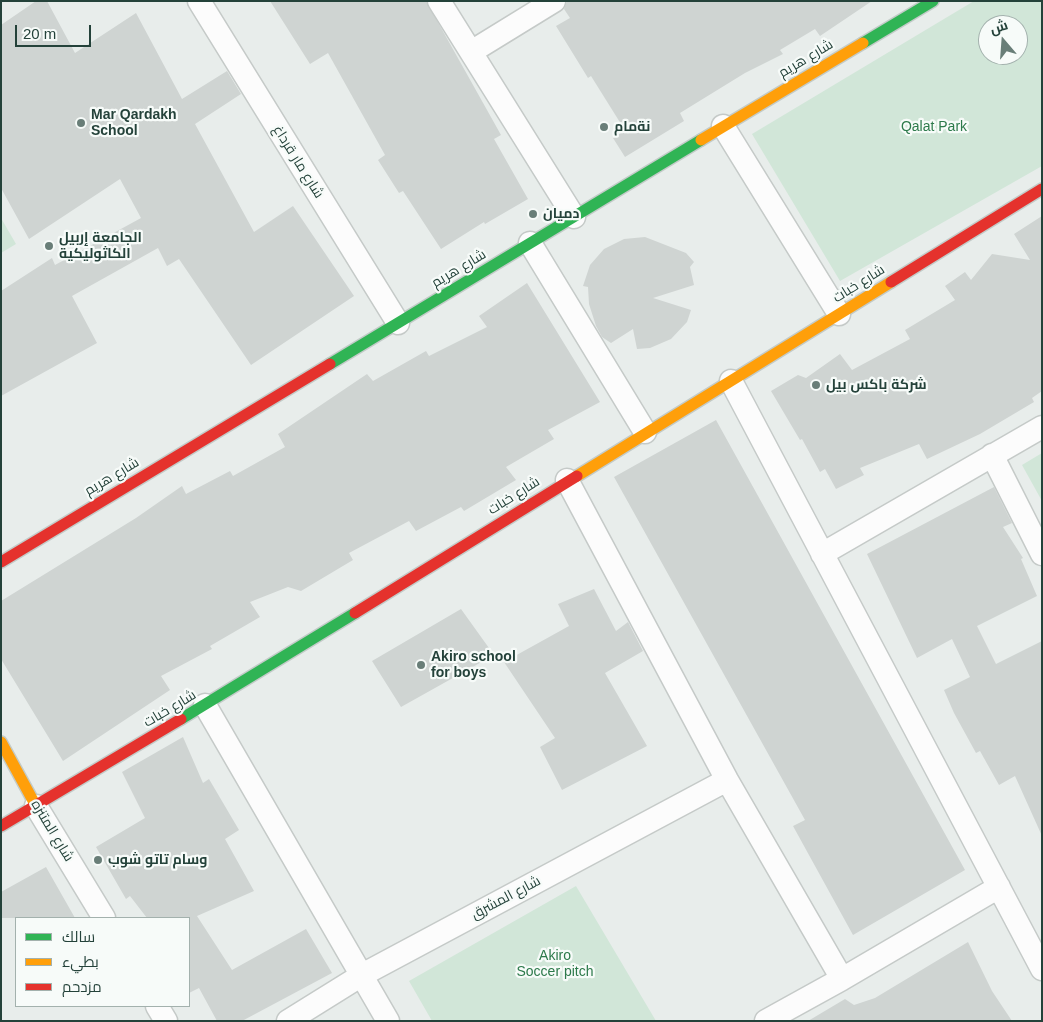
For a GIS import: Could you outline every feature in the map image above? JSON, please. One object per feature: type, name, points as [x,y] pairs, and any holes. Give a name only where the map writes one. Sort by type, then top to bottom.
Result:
[{"type":"street","name":"شارع مار قرداغ","points":[[199,1],[398,323]]},
{"type":"street","points":[[439,1],[574,217]]},
{"type":"street","points":[[471,52],[554,1]]},
{"type":"street","name":"شارع هريم","points":[[1,562],[933,1]]},
{"type":"street","points":[[723,126],[839,314]]},
{"type":"street","name":"شارع خبات","points":[[1,826],[205,706],[567,480],[1042,189]]},
{"type":"street","points":[[530,244],[645,432]]},
{"type":"street","points":[[731,381],[1042,969]]},
{"type":"street","points":[[822,554],[1042,427]]},
{"type":"street","points":[[992,455],[1042,554]]},
{"type":"street","points":[[567,480],[728,780],[842,979]]},
{"type":"street","points":[[205,706],[388,1021]]},
{"type":"street","name":"شارع المتنزه","points":[[1,742],[36,806],[103,917]]},
{"type":"street","name":"شارع المشرق","points":[[288,1021],[362,975],[728,780]]},
{"type":"street","points":[[766,1021],[842,979],[998,887]]},
{"type":"street","points":[[158,1007],[166,1021]]},
{"type":"green space","name":"Qalat Park","points":[[974,1],[1042,1],[1042,166],[840,281],[752,134]]},
{"type":"green space","points":[[1,218],[16,244],[1,253]]},
{"type":"green space","points":[[1042,453],[1042,501],[1022,465]]},
{"type":"green space","name":"Akiro Soccer pitch","points":[[576,886],[656,1021],[432,1021],[409,981]]},
{"type":"building","points":[[36,1],[47,1],[75,53],[136,13],[182,99],[227,71],[241,94],[195,124],[254,232],[293,206],[354,296],[251,365],[179,259],[167,266],[158,248],[72,296],[97,343],[1,396],[1,291],[52,258],[55,265],[141,218],[120,179],[29,239],[1,188],[1,25]]},
{"type":"building","points":[[270,1],[426,1],[501,135],[494,139],[528,199],[485,224],[484,222],[441,249],[403,191],[399,193],[378,160],[385,155],[328,53],[310,64]]},
{"type":"building","points":[[567,1],[872,1],[820,36],[815,29],[780,50],[783,54],[745,73],[680,113],[684,121],[625,157],[613,138],[621,133],[617,126],[621,124],[591,76],[588,78],[556,26],[570,18],[564,9]]},
{"type":"building","points":[[1042,216],[1042,391],[1032,398],[1034,402],[980,434],[927,459],[919,444],[860,468],[864,475],[836,489],[825,469],[820,472],[802,439],[800,440],[771,391],[798,375],[806,378],[840,354],[852,370],[910,339],[905,330],[955,300],[945,286],[965,272],[971,280],[992,254],[1030,260],[1014,234]]},
{"type":"building","points":[[645,237],[686,253],[694,262],[690,267],[694,285],[653,298],[691,310],[687,322],[671,339],[650,348],[637,349],[633,329],[611,343],[602,337],[596,326],[589,304],[588,287],[583,286],[590,265],[604,249],[624,239]]},
{"type":"building","points":[[527,283],[600,402],[548,430],[554,439],[506,467],[516,480],[464,511],[461,507],[416,531],[409,521],[349,553],[353,560],[301,591],[288,587],[250,602],[260,617],[210,646],[212,649],[161,676],[170,690],[63,761],[1,659],[1,601],[136,518],[182,486],[186,494],[230,471],[233,476],[285,447],[278,434],[367,374],[373,381],[426,351],[429,356],[487,327],[479,316]]},
{"type":"building","points":[[716,420],[965,870],[853,935],[793,826],[805,820],[614,477]]},
{"type":"building","points":[[994,487],[1012,523],[1003,527],[1023,558],[1021,559],[1037,596],[977,626],[996,664],[1042,641],[1042,836],[1015,776],[999,785],[980,751],[976,753],[954,713],[944,690],[970,677],[952,639],[917,658],[867,554]]},
{"type":"building","points":[[594,589],[616,631],[628,622],[643,651],[605,673],[647,746],[562,790],[540,747],[555,738],[504,662],[569,626],[558,604]]},
{"type":"building","name":"Akiro school for boys","points":[[461,609],[494,655],[401,707],[372,661]]},
{"type":"building","points":[[183,737],[203,783],[209,779],[239,830],[225,839],[254,891],[197,916],[232,970],[306,929],[332,973],[242,1021],[217,1021],[199,988],[190,992],[190,917],[146,917],[130,896],[126,899],[96,847],[145,818],[122,772]]},
{"type":"building","points":[[46,867],[74,917],[1,918],[1,892]]},
{"type":"building","points":[[968,942],[992,991],[1012,1021],[808,1021],[845,999],[854,1005],[875,998]]},
{"type":"traffic: fast","points":[[863,43],[933,1]]},
{"type":"traffic: fast","points":[[330,364],[701,140]]},
{"type":"traffic: fast","points":[[181,719],[355,613]]},
{"type":"traffic: slow","points":[[701,140],[863,43]]},
{"type":"traffic: slow","points":[[577,476],[891,282]]},
{"type":"traffic: slow","points":[[1,742],[36,806]]},
{"type":"traffic: jam","points":[[891,282],[1042,189]]},
{"type":"traffic: jam","points":[[1,562],[330,364]]},
{"type":"traffic: jam","points":[[355,613],[577,476]]},
{"type":"traffic: jam","points":[[1,826],[181,719]]},
{"type":"place","name":"Mar Qardakh School","points":[[81,123]]},
{"type":"place","name":"نةمام","points":[[604,127]]},
{"type":"place","name":"دميان","points":[[533,214]]},
{"type":"place","name":"الجامعة إربيل الكاثوليكية","points":[[49,246]]},
{"type":"place","name":"شركة باكس بيل","points":[[816,385]]},
{"type":"place","name":"Akiro school for boys","points":[[421,665]]},
{"type":"place","name":"وسام تاتو شوب","points":[[98,860]]}]
